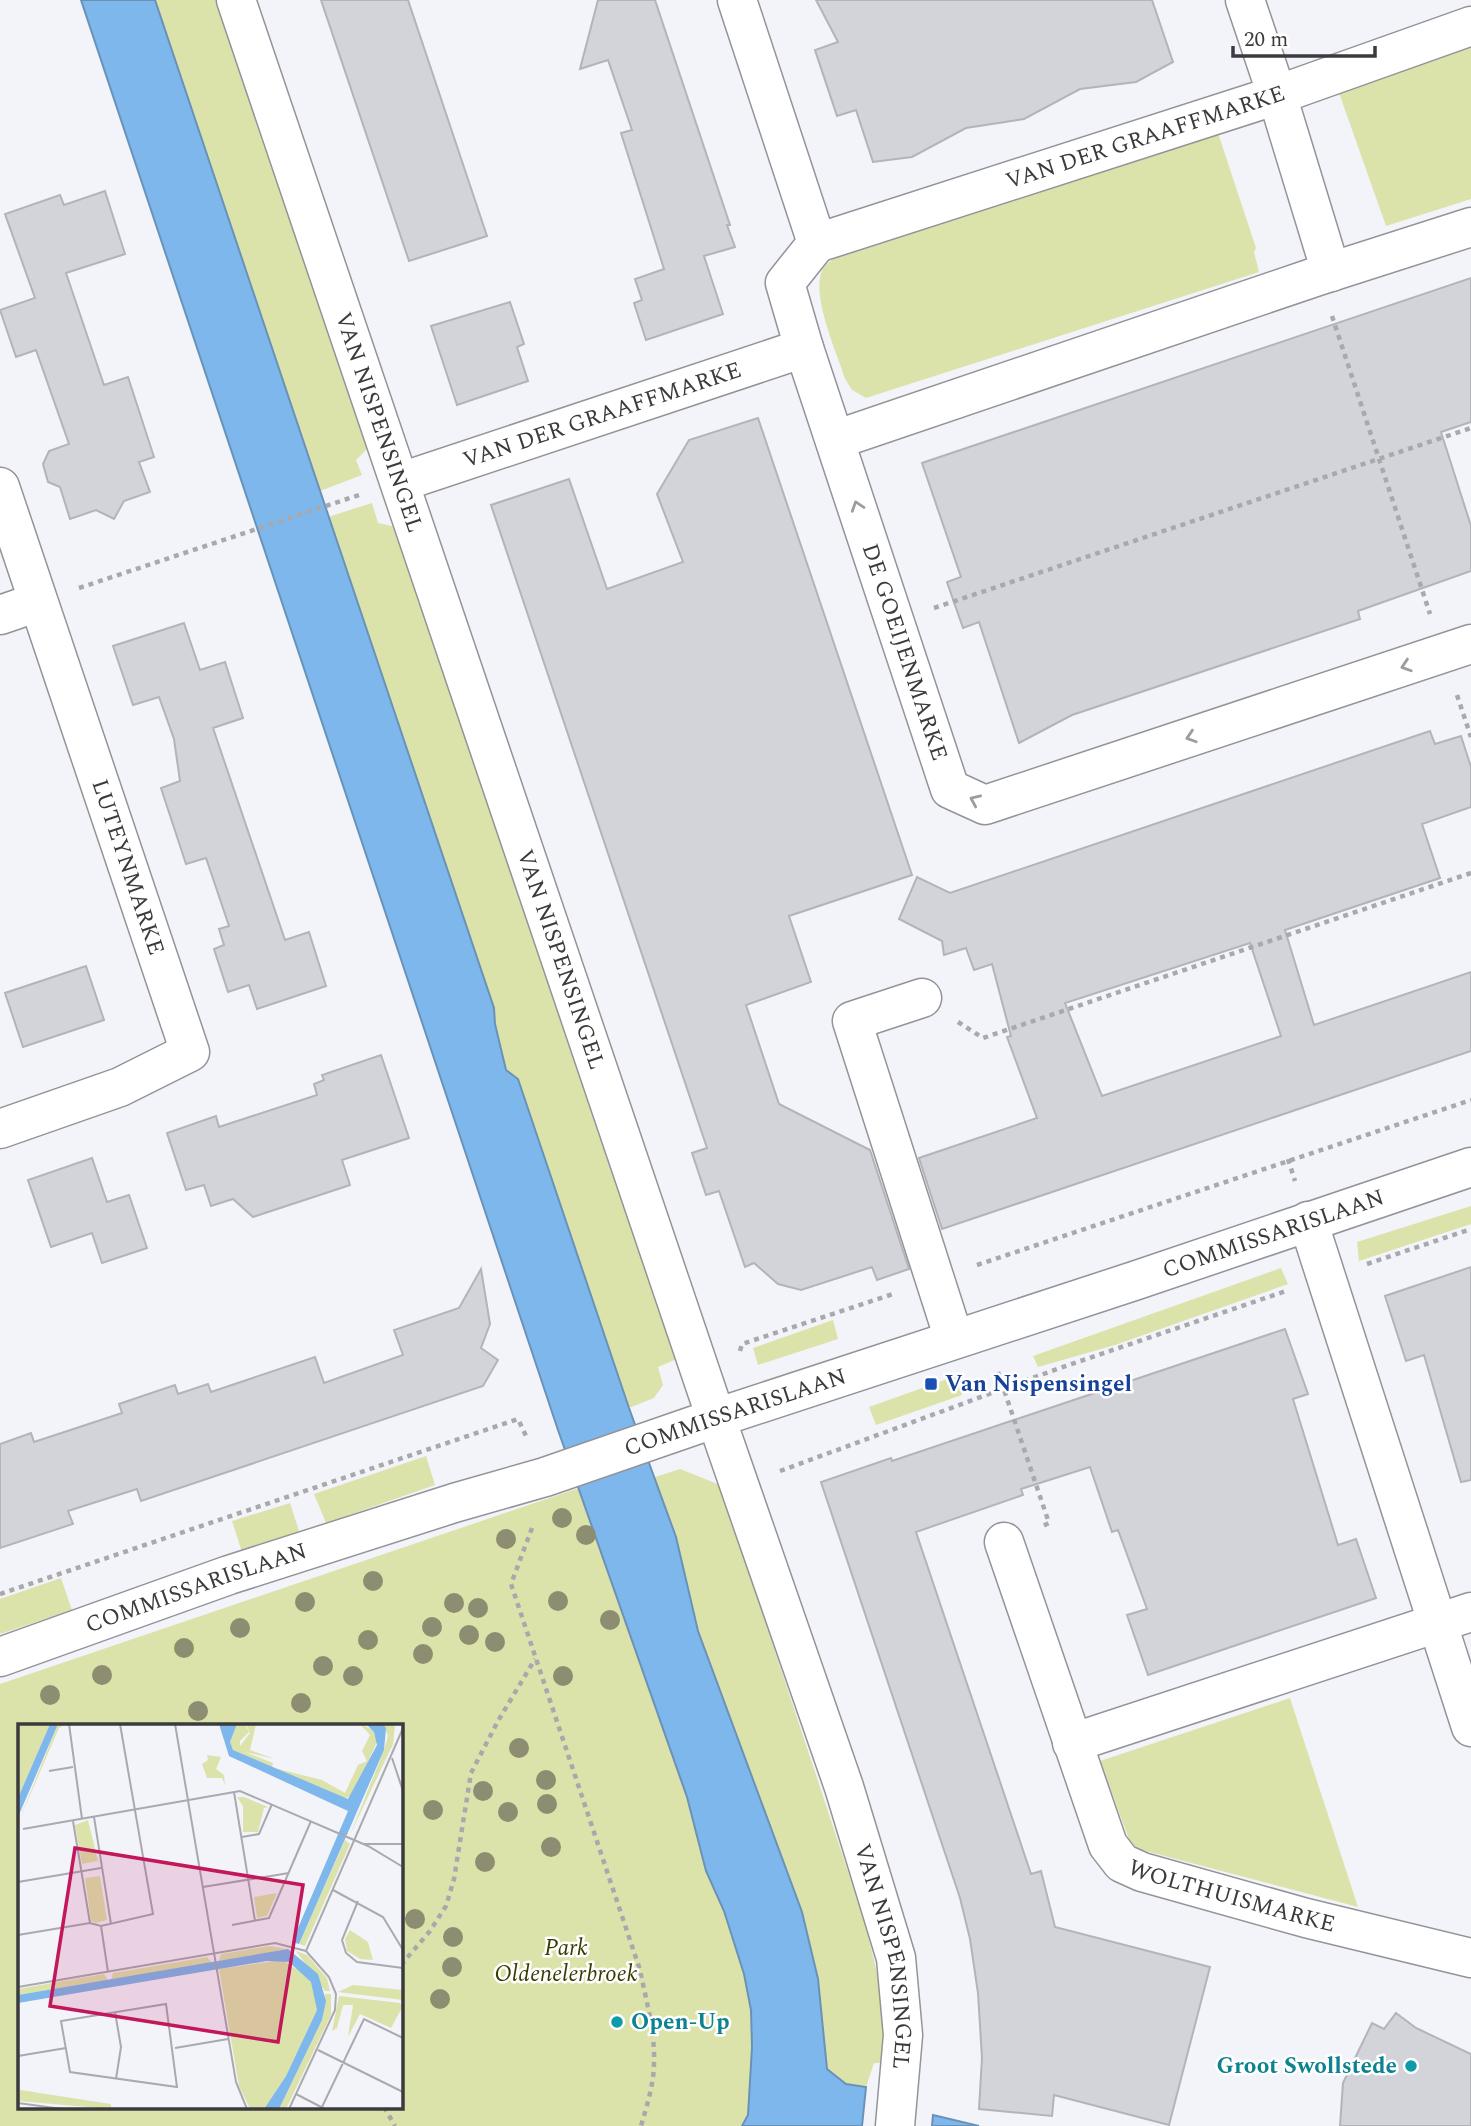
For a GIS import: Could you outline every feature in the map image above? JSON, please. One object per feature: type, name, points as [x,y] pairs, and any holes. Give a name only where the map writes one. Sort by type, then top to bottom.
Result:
[{"type":"street","name":"VAN NISPENSINGEL","points":[[236,0],[716,1418],[844,1787],[895,1958],[903,2035],[895,2126]]},
{"type":"street","points":[[737,0],[817,243]]},
{"type":"street","points":[[1245,0],[1277,95],[1325,274]]},
{"type":"street","name":"VAN DER GRAAFFMARKE","points":[[817,243],[1277,95],[1471,26]]},
{"type":"street","points":[[835,440],[1471,227]]},
{"type":"street","name":"DE GOEIJENMARKE","points":[[817,243],[785,283],[950,789],[985,805],[1457,648]]},
{"type":"street","name":"VAN DER GRAAFFMARKE","points":[[401,482],[804,348]]},
{"type":"street","name":"LUTEYNMARKE","points":[[0,487],[190,1052],[120,1087],[0,1129]]},
{"type":"street","points":[[0,615],[38,602]]},
{"type":"street","points":[[922,998],[852,1021],[934,1280],[969,1334]]},
{"type":"street","name":"COMMISSARISLAAN","points":[[0,1657],[229,1575],[454,1503],[545,1477],[1471,1167]]},
{"type":"street","points":[[1308,1221],[1453,1617],[1471,1727]]},
{"type":"street","name":"WOLTHUISMARKE","points":[[1004,1542],[1108,1845],[1122,1863],[1142,1872],[1306,1918],[1471,1958]]},
{"type":"street","points":[[1072,1743],[1453,1617]]},
{"type":"path","points":[[1325,274],[1379,459],[1457,648]]},
{"type":"path","points":[[895,621],[1471,428]]},
{"type":"path","points":[[38,602],[351,498]]},
{"type":"path","points":[[922,998],[983,1038],[1471,873]]},
{"type":"path","points":[[716,1418],[742,1344],[1471,1100]]},
{"type":"path","points":[[776,1472],[1057,1369],[1471,1229]]},
{"type":"path","points":[[969,1334],[1004,1390],[1049,1523],[1004,1542]]},
{"type":"path","points":[[0,1594],[518,1419],[545,1477],[529,1537],[511,1584],[640,1970],[651,2023],[654,2062],[641,2126]]},
{"type":"path","points":[[402,1964],[430,1931],[446,1906],[454,1879],[471,1773],[535,1658]]},
{"type":"path","points":[[385,2108],[395,2126]]},
{"type":"green space","points":[[155,0],[222,0],[370,446],[356,460],[362,475],[320,491]]},
{"type":"green space","points":[[1471,44],[1471,199],[1386,226],[1338,90]]},
{"type":"green space","points":[[1218,133],[1256,248],[1254,252],[1259,272],[866,398],[852,390],[845,379],[831,340],[820,295],[822,271],[838,256]]},
{"type":"green space","points":[[372,503],[378,523],[396,527],[677,1359],[658,1367],[663,1385],[654,1398],[629,1408],[518,1079],[506,1070],[494,1008],[328,517]]},
{"type":"green space","points":[[1471,1206],[1471,1224],[1359,1261],[1357,1242]]},
{"type":"green space","points":[[1281,1268],[1288,1284],[1115,1345],[1038,1367],[1033,1356]]},
{"type":"green space","points":[[833,1320],[838,1339],[758,1365],[753,1348]]},
{"type":"green space","points":[[956,1376],[962,1395],[876,1425],[869,1407]]},
{"type":"green space","points":[[426,1456],[435,1485],[326,1523],[314,1494]]},
{"type":"green space","points":[[680,1469],[720,1485],[863,1917],[880,1990],[885,2030],[881,2063],[874,2063],[866,2087],[846,2084],[827,2069],[818,1979],[802,1913],[698,1631],[676,1537],[655,1477]]},
{"type":"green space","name":"Park Oldenelerbroek","points":[[579,1488],[651,1689],[687,1797],[706,1871],[724,1911],[744,1974],[751,2010],[752,2047],[748,2115],[743,2126],[0,2126],[0,1684]]},
{"type":"green space","points":[[290,1503],[300,1534],[242,1552],[232,1521]]},
{"type":"green space","points":[[61,1578],[72,1610],[0,1634],[0,1599]]},
{"type":"green space","points":[[1290,1698],[1358,1907],[1138,1849],[1130,1842],[1100,1761]]},
{"type":"water","points":[[81,0],[155,0],[494,1008],[506,1070],[518,1079],[629,1408],[676,1537],[698,1631],[802,1912],[818,1979],[827,2069],[846,2084],[866,2087],[862,2126],[742,2126],[748,2115],[752,2047],[751,2010],[744,1974],[724,1911],[706,1871],[687,1797],[558,1430]]},
{"type":"water","points":[[933,2115],[979,2126],[932,2126]]},
{"type":"building","points":[[321,0],[408,0],[487,236],[409,261]]},
{"type":"building","points":[[598,0],[655,0],[735,247],[704,256],[723,314],[646,340],[634,303],[642,300],[635,279],[664,269],[621,133],[632,130],[608,60],[580,69]]},
{"type":"building","points":[[816,0],[1152,0],[1173,62],[1136,82],[1080,89],[1024,119],[966,128],[912,157],[873,162],[856,110],[837,116],[815,50],[838,42]]},
{"type":"building","points":[[105,191],[125,254],[66,273],[104,385],[128,377],[154,457],[139,462],[150,492],[124,501],[114,519],[96,510],[70,519],[60,487],[48,482],[43,464],[49,451],[69,444],[36,350],[16,357],[0,310],[35,298],[5,214],[60,195],[64,205]]},
{"type":"building","points":[[1471,278],[1471,422],[1441,432],[1471,526],[1471,571],[1358,611],[1360,619],[1072,715],[1019,743],[979,622],[963,628],[947,582],[961,577],[922,463]]},
{"type":"building","points":[[510,302],[524,344],[517,347],[528,381],[457,405],[431,326]]},
{"type":"building","points":[[758,418],[912,875],[789,916],[811,982],[746,1005],[779,1104],[870,1150],[909,1269],[877,1280],[872,1267],[801,1290],[778,1284],[754,1263],[745,1267],[719,1191],[706,1195],[692,1153],[707,1148],[491,505],[569,479],[607,589],[683,562],[657,494],[689,440]]},
{"type":"building","points":[[184,623],[200,670],[225,662],[243,718],[213,728],[285,940],[309,932],[326,986],[257,1009],[249,985],[228,992],[214,949],[224,945],[219,929],[229,926],[206,858],[186,864],[161,788],[180,781],[174,739],[159,697],[133,705],[113,646]]},
{"type":"building","points":[[1430,731],[1435,744],[1461,736],[1471,767],[1471,807],[1422,824],[1440,878],[1285,930],[1314,1025],[1471,972],[1471,1051],[942,1229],[919,1158],[1037,1118],[1007,1037],[1011,1036],[992,964],[974,970],[966,948],[944,955],[942,941],[899,919],[917,877],[950,893]],"holes":[[[1250,943],[1281,1036],[1102,1096],[1065,1003]]]},
{"type":"building","points":[[86,966],[104,1020],[23,1047],[5,993]]},
{"type":"building","points":[[381,1055],[409,1138],[342,1160],[350,1185],[253,1217],[233,1199],[211,1206],[204,1185],[186,1190],[167,1133],[216,1116],[219,1127],[317,1095],[314,1084],[324,1080],[322,1075]]},
{"type":"building","points":[[92,1158],[107,1202],[129,1195],[147,1248],[102,1263],[92,1233],[51,1247],[28,1180]]},
{"type":"building","points":[[1471,1267],[1471,1480],[1461,1482],[1424,1355],[1406,1361],[1385,1296]]},
{"type":"building","points":[[481,1269],[490,1324],[481,1348],[498,1360],[483,1386],[141,1501],[137,1489],[68,1511],[73,1524],[0,1548],[0,1444],[31,1433],[34,1442],[122,1413],[119,1404],[175,1385],[178,1394],[208,1384],[211,1392],[315,1357],[324,1383],[403,1355],[394,1330],[459,1308]]},
{"type":"building","points":[[1285,1329],[1308,1394],[1293,1399],[1338,1545],[1356,1539],[1376,1598],[1148,1675],[1127,1615],[1147,1609],[1118,1530],[1112,1532],[1090,1467],[1021,1489],[1023,1495],[916,1532],[1031,1874],[1041,1871],[1055,1927],[1210,1967],[1169,2125],[1054,2095],[1052,2116],[979,2109],[982,2058],[978,1993],[970,1939],[960,1898],[821,1482],[891,1458],[892,1461]]},
{"type":"building","name":"Groot Swollstede","points":[[1396,2013],[1416,2028],[1471,2054],[1471,2126],[1340,2126],[1343,2083],[1372,2023],[1384,2029]]},
{"type":"place","name":"Van Nispensingel","points":[[931,1384]]},
{"type":"place","name":"Open-Up","points":[[617,2022]]},
{"type":"place","name":"Groot Swollstede","points":[[1411,2066]]}]
